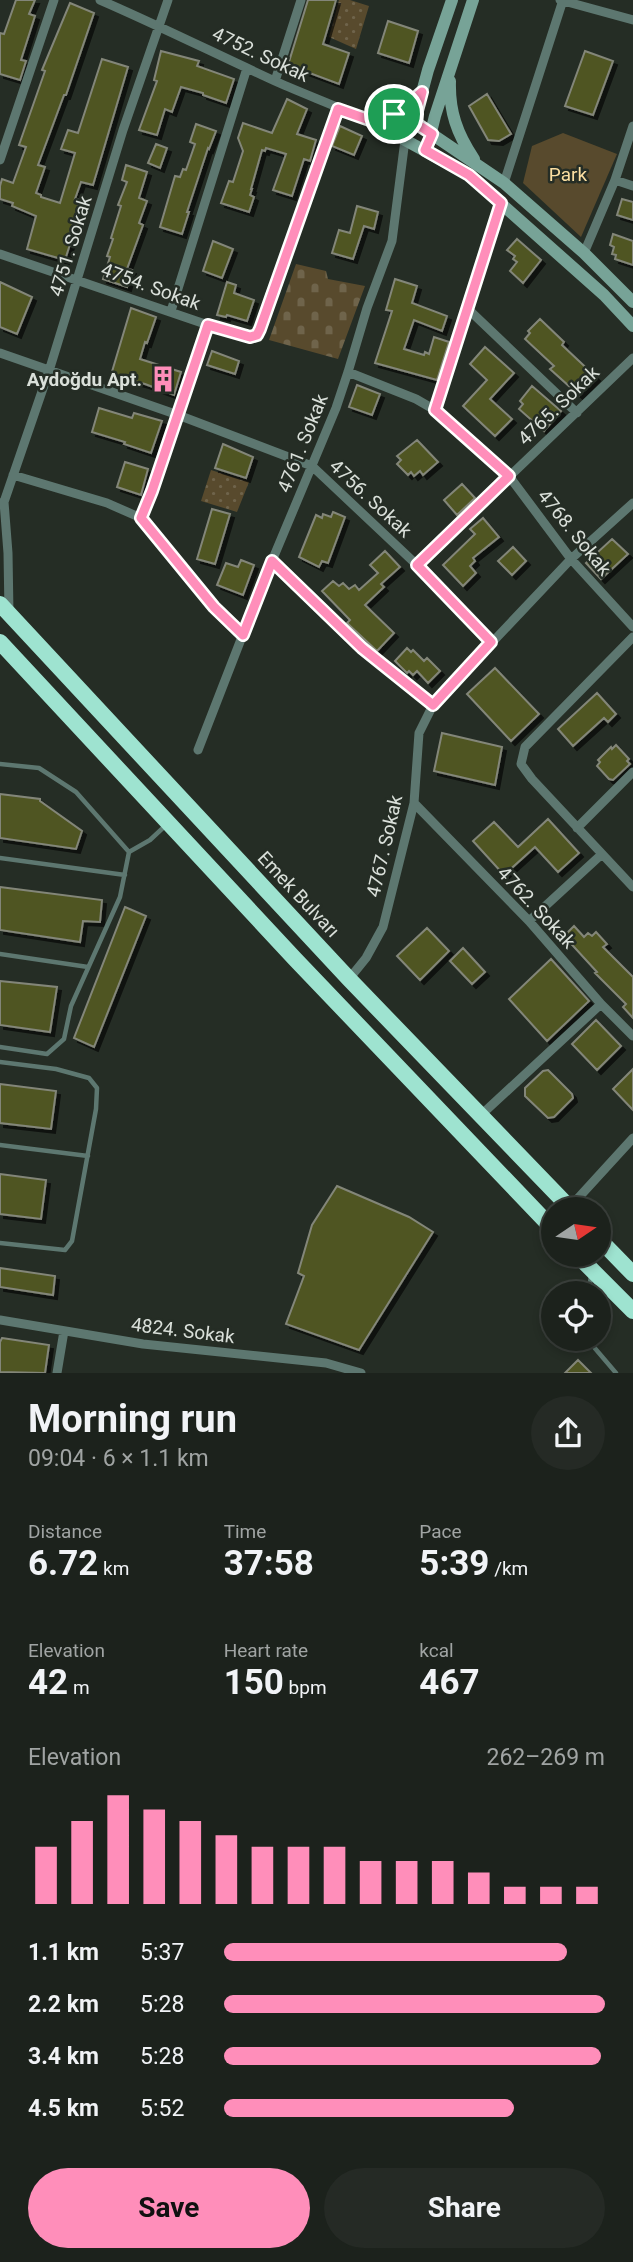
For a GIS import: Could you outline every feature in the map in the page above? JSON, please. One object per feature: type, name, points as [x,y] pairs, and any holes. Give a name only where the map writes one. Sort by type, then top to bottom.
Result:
[{"type":"highway","name":"Emek Bulvarı","points":[[5,609],[349,979],[559,1197]]},
{"type":"highway","points":[[0,642],[541,1216]]},
{"type":"highway","points":[[611,1251],[633,1274]]},
{"type":"highway","points":[[589,1267],[633,1311]]},
{"type":"main road","points":[[452,0],[414,122],[405,140],[469,175],[604,295],[633,326]]},
{"type":"main road","points":[[425,150],[473,0]]},
{"type":"main road","points":[[450,66],[450,104],[454,121],[462,141],[478,165]]},
{"type":"main road","points":[[414,122],[504,184],[584,253],[633,302]]},
{"type":"street","points":[[0,159],[54,0]]},
{"type":"street","name":"4752. Sokak","points":[[100,0],[338,109],[375,122],[405,140]]},
{"type":"street","name":"4751. Sokak","points":[[2,503],[49,371],[123,130],[168,0]]},
{"type":"street","points":[[275,81],[301,0]]},
{"type":"street","points":[[504,184],[562,0],[633,20]]},
{"type":"street","points":[[171,311],[247,68]]},
{"type":"street","points":[[375,122],[394,114],[422,92]]},
{"type":"street","name":"4754. Sokak","points":[[0,254],[208,325],[250,337],[257,335],[338,109]]},
{"type":"street","points":[[584,253],[615,180],[633,126]]},
{"type":"street","name":"4761. Sokak","points":[[198,750],[348,372],[391,242],[405,140]]},
{"type":"street","points":[[615,180],[633,186]]},
{"type":"street","points":[[435,410],[501,203]]},
{"type":"street","points":[[468,309],[577,413]]},
{"type":"street","points":[[141,518],[208,325]]},
{"type":"street","name":"4756. Sokak","points":[[0,353],[178,415],[312,466],[417,565],[491,642]]},
{"type":"street","name":"4765. Sokak","points":[[417,565],[633,358]]},
{"type":"street","name":"4768. Sokak","points":[[348,372],[416,398],[435,410],[509,476],[571,559],[633,626]]},
{"type":"street","points":[[13,475],[107,503],[141,518],[214,607],[243,635]]},
{"type":"street","points":[[2,503],[8,553],[5,609]]},
{"type":"street","name":"4767. Sokak","points":[[349,979],[366,958],[383,927],[414,803],[419,733],[433,705],[571,559],[633,503]]},
{"type":"street","points":[[272,561],[362,648],[433,705]]},
{"type":"street","points":[[633,637],[524,747],[521,764],[633,887]]},
{"type":"street","points":[[577,828],[633,772]]},
{"type":"street","name":"4762. Sokak","points":[[414,803],[529,921],[601,1004],[633,1035]]},
{"type":"street","points":[[529,921],[602,854]]},
{"type":"street","points":[[481,1115],[601,1004]]},
{"type":"street","points":[[580,1197],[633,1138]]},
{"type":"street","name":"4824. Sokak","points":[[0,1320],[143,1344],[326,1363],[361,1373]]},
{"type":"street","points":[[57,1373],[64,1331]]},
{"type":"lane","points":[[0,764],[39,768],[76,792],[129,852],[120,897],[71,1006],[64,1039],[47,1054],[0,1047]]},
{"type":"lane","points":[[129,852],[150,840],[169,823]]},
{"type":"lane","points":[[0,858],[125,875]]},
{"type":"lane","points":[[0,954],[88,967]]},
{"type":"lane","points":[[0,1062],[55,1069],[89,1079],[97,1088],[96,1109],[72,1241],[65,1250],[0,1243]]},
{"type":"lane","points":[[0,1145],[88,1156]]},
{"type":"lane","points":[[591,1281],[592,1270]]},
{"type":"lane","points":[[597,1351],[616,1373]]},
{"type":"green space","points":[[339,0],[350,0],[369,6],[356,49],[329,37]]},
{"type":"green space","name":"Park","points":[[563,133],[617,154],[581,237],[523,183],[532,146]]},
{"type":"green space","points":[[296,264],[326,271],[328,279],[365,286],[338,359],[269,340]]},
{"type":"green space","points":[[211,470],[249,482],[237,512],[201,501]]},
{"type":"building","points":[[16,0],[35,0],[29,14],[35,16],[21,60],[26,61],[20,80],[0,74],[0,33],[4,34]]},
{"type":"building","points":[[308,0],[336,0],[323,44],[349,53],[339,84],[288,65]]},
{"type":"building","points":[[70,3],[94,13],[38,165],[45,167],[36,193],[41,197],[60,203],[75,153],[61,149],[68,130],[78,133],[102,59],[128,67],[93,185],[81,182],[75,199],[80,200],[65,260],[27,249],[36,216],[0,199],[0,186],[2,179],[13,183],[26,147],[19,145],[45,71],[42,70]]},
{"type":"building","points":[[388,21],[418,31],[409,63],[378,53]]},
{"type":"building","points":[[161,51],[199,61],[197,66],[234,79],[226,103],[181,87],[172,112],[165,109],[157,135],[139,130],[157,81],[154,80]]},
{"type":"building","points":[[585,51],[613,61],[593,115],[565,106]]},
{"type":"building","points":[[487,94],[511,134],[499,141],[488,140],[469,106]]},
{"type":"building","points":[[287,99],[307,109],[297,134],[316,140],[310,161],[304,159],[292,196],[273,190],[286,154],[266,148],[265,151],[262,150],[251,189],[250,195],[254,197],[249,212],[221,203],[229,181],[233,182],[243,151],[238,138],[243,123],[272,133]]},
{"type":"building","points":[[196,124],[216,131],[208,148],[182,234],[160,227],[175,176],[180,177],[183,169],[186,170],[195,144],[190,142]]},
{"type":"building","points":[[340,126],[362,136],[354,155],[332,146]]},
{"type":"building","points":[[156,144],[167,148],[160,168],[148,163]]},
{"type":"building","points":[[126,165],[147,172],[139,198],[147,201],[139,223],[143,225],[127,269],[132,270],[127,287],[103,279],[121,206],[118,205],[127,182],[122,180]]},
{"type":"building","points":[[622,199],[633,202],[633,220],[617,215]]},
{"type":"building","points":[[357,206],[378,212],[374,229],[364,226],[353,259],[332,253],[339,230],[350,233]]},
{"type":"building","points":[[613,234],[633,241],[633,265],[615,259],[616,255],[612,254],[614,247],[610,245]]},
{"type":"building","points":[[517,239],[541,260],[523,283],[510,271],[517,262],[513,259],[515,256],[507,250]]},
{"type":"building","points":[[213,241],[233,249],[222,278],[203,271]]},
{"type":"building","points":[[395,279],[417,286],[412,303],[447,316],[442,331],[414,320],[404,349],[424,355],[425,352],[429,354],[434,337],[449,342],[437,380],[375,363],[392,311],[386,310]]},
{"type":"building","points":[[0,282],[32,297],[17,334],[0,327]]},
{"type":"building","points":[[227,282],[236,285],[234,293],[254,300],[247,321],[217,315]]},
{"type":"building","points":[[131,308],[156,317],[140,359],[181,372],[174,395],[111,375]]},
{"type":"building","points":[[540,319],[564,342],[562,345],[596,377],[579,395],[550,369],[554,366],[525,339],[530,333],[528,331]]},
{"type":"building","points":[[485,347],[514,373],[490,399],[512,419],[495,436],[463,406],[487,380],[470,364]]},
{"type":"building","points":[[212,351],[239,361],[235,374],[207,365]]},
{"type":"building","points":[[357,385],[380,394],[372,415],[349,407]]},
{"type":"building","points":[[532,386],[561,411],[544,431],[519,409],[523,404],[520,401]]},
{"type":"building","points":[[99,408],[132,418],[134,413],[162,421],[151,453],[92,432]]},
{"type":"building","points":[[417,440],[438,462],[423,475],[420,471],[414,476],[411,472],[408,475],[397,464],[401,460],[397,456]]},
{"type":"building","points":[[223,444],[253,457],[246,478],[215,468]]},
{"type":"building","points":[[125,462],[148,469],[141,495],[117,487]]},
{"type":"building","points":[[462,484],[475,498],[457,515],[444,500]]},
{"type":"building","points":[[212,509],[230,514],[215,564],[197,559]]},
{"type":"building","points":[[333,512],[345,517],[328,563],[322,561],[319,567],[299,557],[316,515],[322,518],[323,514],[331,517]]},
{"type":"building","points":[[483,518],[499,537],[473,558],[475,561],[470,566],[476,573],[463,586],[443,565],[475,534],[470,529]]},
{"type":"building","points":[[612,539],[628,554],[601,579],[586,563]]},
{"type":"building","points":[[513,547],[526,561],[512,575],[498,561]]},
{"type":"building","points":[[385,551],[400,567],[381,584],[384,587],[365,605],[394,633],[377,651],[347,623],[350,620],[322,591],[333,581],[339,586],[343,583],[349,589],[355,585],[359,590],[378,573],[370,565]]},
{"type":"building","points":[[241,560],[254,565],[243,595],[217,585],[226,563],[238,567]]},
{"type":"building","points":[[407,648],[424,661],[427,658],[440,671],[428,683],[417,671],[413,675],[409,671],[407,673],[395,661]]},
{"type":"building","points":[[495,668],[539,714],[511,741],[467,694]]},
{"type":"building","points":[[597,693],[616,714],[608,722],[604,718],[573,746],[558,729]]},
{"type":"building","points":[[442,733],[502,747],[495,785],[434,771]]},
{"type":"building","points":[[616,745],[629,759],[627,761],[630,764],[613,780],[597,766],[600,762],[598,760]]},
{"type":"building","points":[[0,794],[40,799],[82,831],[76,849],[0,838]]},
{"type":"building","points":[[548,819],[579,853],[558,872],[535,847],[504,875],[473,841],[494,822],[518,847]]},
{"type":"building","points":[[0,887],[102,900],[100,922],[83,921],[80,942],[0,930]]},
{"type":"building","points":[[125,907],[146,916],[94,1047],[74,1038]]},
{"type":"building","points":[[574,926],[584,937],[588,933],[592,936],[596,932],[607,944],[603,947],[633,977],[633,1018],[623,1007],[626,1004],[564,936]]},
{"type":"building","points":[[427,928],[449,951],[420,980],[397,956]]},
{"type":"building","points":[[463,948],[485,972],[472,984],[450,961]]},
{"type":"building","points":[[551,959],[589,1001],[547,1041],[509,999]]},
{"type":"building","points":[[0,981],[57,987],[50,1032],[0,1025]]},
{"type":"building","points":[[596,1020],[621,1046],[597,1070],[572,1044]]},
{"type":"building","points":[[633,1069],[633,1110],[613,1089]]},
{"type":"building","points":[[548,1070],[573,1098],[554,1117],[548,1118],[525,1096],[525,1088],[543,1071]]},
{"type":"building","points":[[0,1084],[56,1091],[51,1129],[0,1123]]},
{"type":"building","points":[[0,1174],[46,1180],[41,1219],[0,1214]]},
{"type":"building","points":[[337,1186],[409,1217],[433,1232],[359,1350],[286,1324],[304,1276],[298,1273],[312,1225]]},
{"type":"building","points":[[0,1268],[55,1276],[53,1295],[0,1287]]},
{"type":"building","points":[[2,1338],[49,1345],[45,1373],[0,1372]]},
{"type":"building","points":[[578,1360],[591,1373],[565,1373]]},
{"type":"place","name":"Aydoğdu Apt.","points":[[163,379]]},
{"type":"route","points":[[422,92],[414,122],[432,134],[425,150],[469,175],[501,203],[435,410],[509,476],[417,565],[491,642],[433,705],[362,648],[272,561],[243,635],[214,607],[141,518],[208,325],[250,337],[257,335],[260,329],[338,109],[375,122],[394,114],[422,92]]}]
